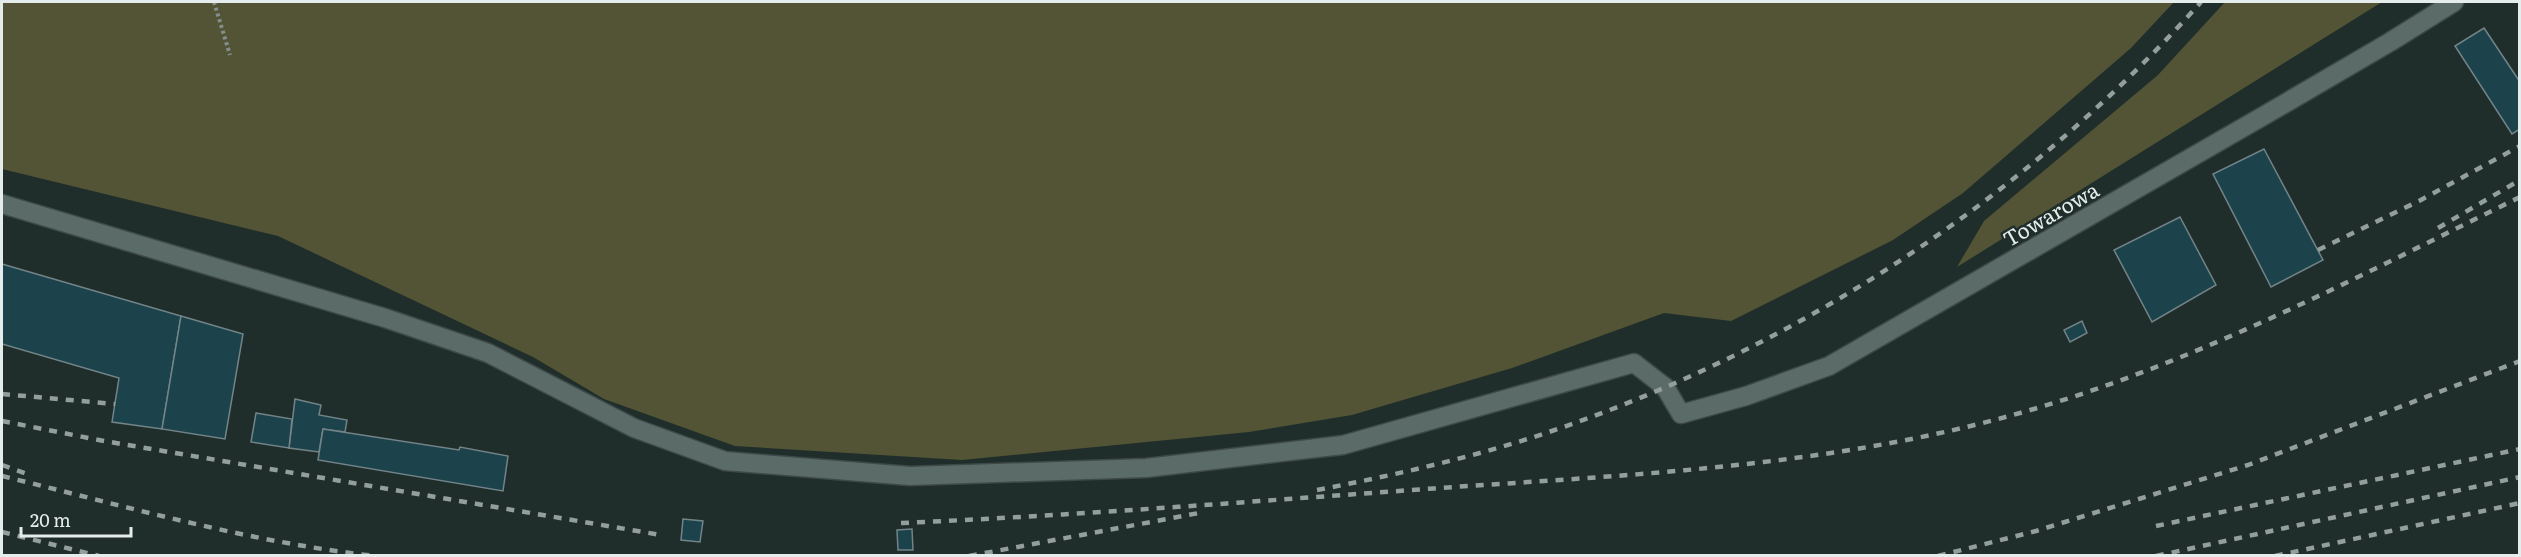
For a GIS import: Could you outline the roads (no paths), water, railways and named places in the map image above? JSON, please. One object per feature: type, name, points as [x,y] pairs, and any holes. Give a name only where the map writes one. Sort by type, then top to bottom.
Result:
[{"type":"street","name":"Towarowa","points":[[2,204],[385,318],[488,353],[634,428],[725,461],[910,476],[1146,468],[1343,445],[1634,363],[1665,387],[1681,414],[1746,396],[1829,366],[2275,109],[2454,2]]},
{"type":"railway","points":[[1317,490],[1418,469],[1518,442],[1615,408],[1709,368],[1801,321],[1889,268],[1974,209],[2054,145],[2130,76],[2201,2]]},
{"type":"railway","points":[[2318,250],[2419,201],[2520,146]]},
{"type":"railway","points":[[2438,228],[2520,180]]},
{"type":"railway","points":[[901,523],[1109,512],[1598,477],[1743,464],[1886,444],[2027,411],[2154,368],[2278,315],[2520,197]]},
{"type":"railway","points":[[1938,556],[2036,531],[2248,465],[2520,361]]},
{"type":"railway","points":[[2,394],[115,404]]},
{"type":"railway","points":[[2,421],[104,441],[661,535]]},
{"type":"railway","points":[[2156,526],[2520,449]]},
{"type":"railway","points":[[2,465],[30,475]]},
{"type":"railway","points":[[2,476],[141,511],[280,542],[375,556]]},
{"type":"railway","points":[[2156,556],[2520,477]]},
{"type":"railway","points":[[2275,556],[2520,503]]},
{"type":"railway","points":[[969,556],[1199,513]]},
{"type":"railway","points":[[2,532],[99,556]]}]
